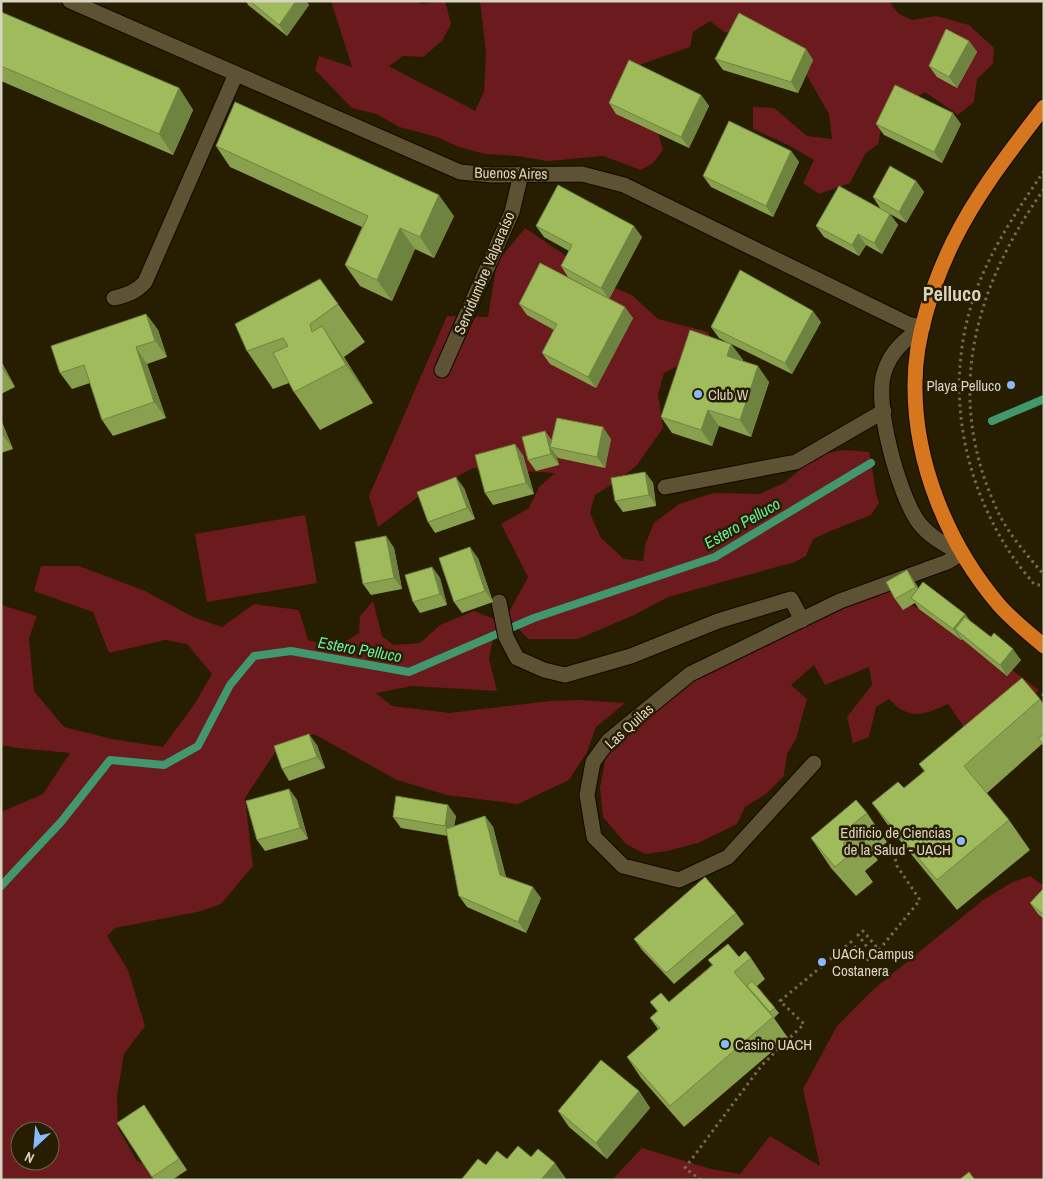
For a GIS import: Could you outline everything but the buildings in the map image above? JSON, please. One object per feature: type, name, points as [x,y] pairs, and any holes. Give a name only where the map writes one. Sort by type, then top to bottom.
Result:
[{"type":"highway","points":[[1044,107],[990,179],[953,242],[938,275],[923,328],[918,347],[915,382],[917,420],[926,466],[934,490],[962,553],[984,587],[1001,607],[1044,646]]},
{"type":"street","name":"Buenos Aires","points":[[70,1],[460,172],[491,176],[582,174],[624,185],[908,324],[923,328]]},
{"type":"street","points":[[114,298],[138,290],[145,282],[236,74]]},
{"type":"street","name":"Servidumbre Valparaíso","points":[[442,370],[512,212],[521,174]]},
{"type":"street","points":[[923,328],[898,347],[889,359],[882,386],[885,425],[898,474],[912,511],[929,534],[939,542],[962,553]]},
{"type":"street","points":[[665,487],[796,462],[884,411]]},
{"type":"street","name":"Las Quilas","points":[[814,763],[728,858],[679,880],[623,866],[594,837],[587,795],[593,762],[610,740],[690,674],[840,601],[946,562],[962,553]]},
{"type":"street","points":[[500,608],[506,637],[517,658],[544,670],[564,675],[631,656],[718,622],[790,599],[802,620]]},
{"type":"path","points":[[1044,171],[1013,218],[979,283],[969,313],[962,345],[959,399],[961,425],[967,455],[975,482],[988,513],[1007,549],[1034,584],[1044,586]]},
{"type":"path","points":[[1044,189],[1029,210],[992,279],[973,344],[969,399],[977,452],[993,499],[1007,527],[1044,575]]},
{"type":"path","points":[[1037,701],[1044,694]]},
{"type":"path","points":[[701,1180],[685,1168],[762,1065],[804,1024],[780,1001],[851,942],[866,961],[873,954],[858,935],[863,931],[879,950],[920,900],[897,866],[893,849]]},
{"type":"shaded area","points":[[331,1],[417,1],[422,4],[445,1],[451,24],[442,41],[423,57],[403,56],[389,66],[475,111],[484,92],[486,53],[480,1],[889,1],[899,14],[912,20],[936,16],[969,25],[994,48],[993,64],[977,79],[974,102],[958,115],[925,92],[884,116],[878,144],[865,154],[850,183],[819,194],[803,183],[814,160],[788,145],[753,129],[753,107],[774,108],[807,136],[832,139],[829,114],[795,55],[751,35],[724,32],[710,21],[693,32],[690,47],[625,70],[656,125],[663,150],[653,163],[641,170],[603,156],[548,161],[517,156],[485,154],[459,147],[437,137],[399,127],[377,114],[352,108],[315,70],[319,56],[352,67]]},
{"type":"shaded area","points":[[525,228],[562,253],[591,278],[632,295],[658,319],[708,332],[714,348],[664,373],[658,394],[663,428],[637,465],[619,480],[595,495],[590,513],[601,538],[624,559],[643,561],[645,545],[654,523],[679,504],[713,493],[760,494],[784,483],[818,455],[844,450],[869,452],[879,503],[871,515],[813,539],[806,556],[795,562],[668,597],[634,615],[578,639],[528,639],[507,616],[528,577],[501,524],[529,508],[539,487],[555,473],[473,468],[418,497],[378,527],[369,496],[447,316],[488,317],[497,262]]},
{"type":"shaded area","points":[[305,515],[317,583],[207,602],[195,534]]},
{"type":"shaded area","points":[[41,566],[79,566],[145,591],[193,617],[222,627],[254,604],[299,610],[308,640],[335,648],[359,633],[360,616],[373,601],[382,636],[393,645],[420,643],[440,625],[474,611],[497,620],[489,659],[497,691],[412,686],[376,693],[392,706],[449,713],[550,701],[581,700],[625,703],[596,727],[587,752],[569,780],[518,804],[447,795],[397,780],[314,734],[276,751],[245,798],[253,866],[221,904],[202,911],[115,928],[107,936],[128,970],[145,1026],[124,1054],[117,1096],[118,1128],[137,1161],[186,1180],[1,1180],[1,812],[43,794],[70,753],[1,745],[1,605],[37,616],[29,638],[34,691],[64,727],[112,739],[163,747],[194,705],[212,674],[187,644],[165,640],[109,653],[93,612],[34,591]]},
{"type":"shaded area","points":[[889,582],[898,601],[936,614],[1039,690],[1029,700],[965,743],[962,724],[948,704],[917,714],[903,711],[889,699],[876,707],[869,737],[853,743],[847,717],[872,685],[869,667],[825,685],[814,665],[791,685],[807,699],[796,739],[787,754],[784,776],[766,794],[745,807],[737,824],[698,843],[667,851],[645,854],[626,844],[603,817],[600,788],[609,740],[690,674]]},
{"type":"shaded area","points":[[1030,876],[1044,886],[1044,1180],[612,1180],[642,1148],[711,1169],[740,1174],[770,1136],[820,1166],[803,1089],[837,1026],[875,988],[983,900],[1013,882]]},
{"type":"waterway","name":"Estero Pelluco","points":[[992,421],[1044,399]]},
{"type":"waterway","name":"Estero Pelluco","points":[[1,886],[61,822],[110,760],[164,765],[198,746],[230,685],[254,656],[291,651],[409,672],[534,618],[715,557],[871,463]]},
{"type":"place","name":"Playa Pelluco","points":[[1011,385]]},
{"type":"place","name":"Club W","points":[[698,394]]},
{"type":"place","name":"Edificio de Ciencias de la Salud - UACH","points":[[961,841]]},
{"type":"place","name":"UACh Campus Costanera","points":[[822,962]]},
{"type":"place","name":"Casino UACH","points":[[725,1044]]},
{"type":"district","name":"Pelluco","points":[[952,293]]}]
